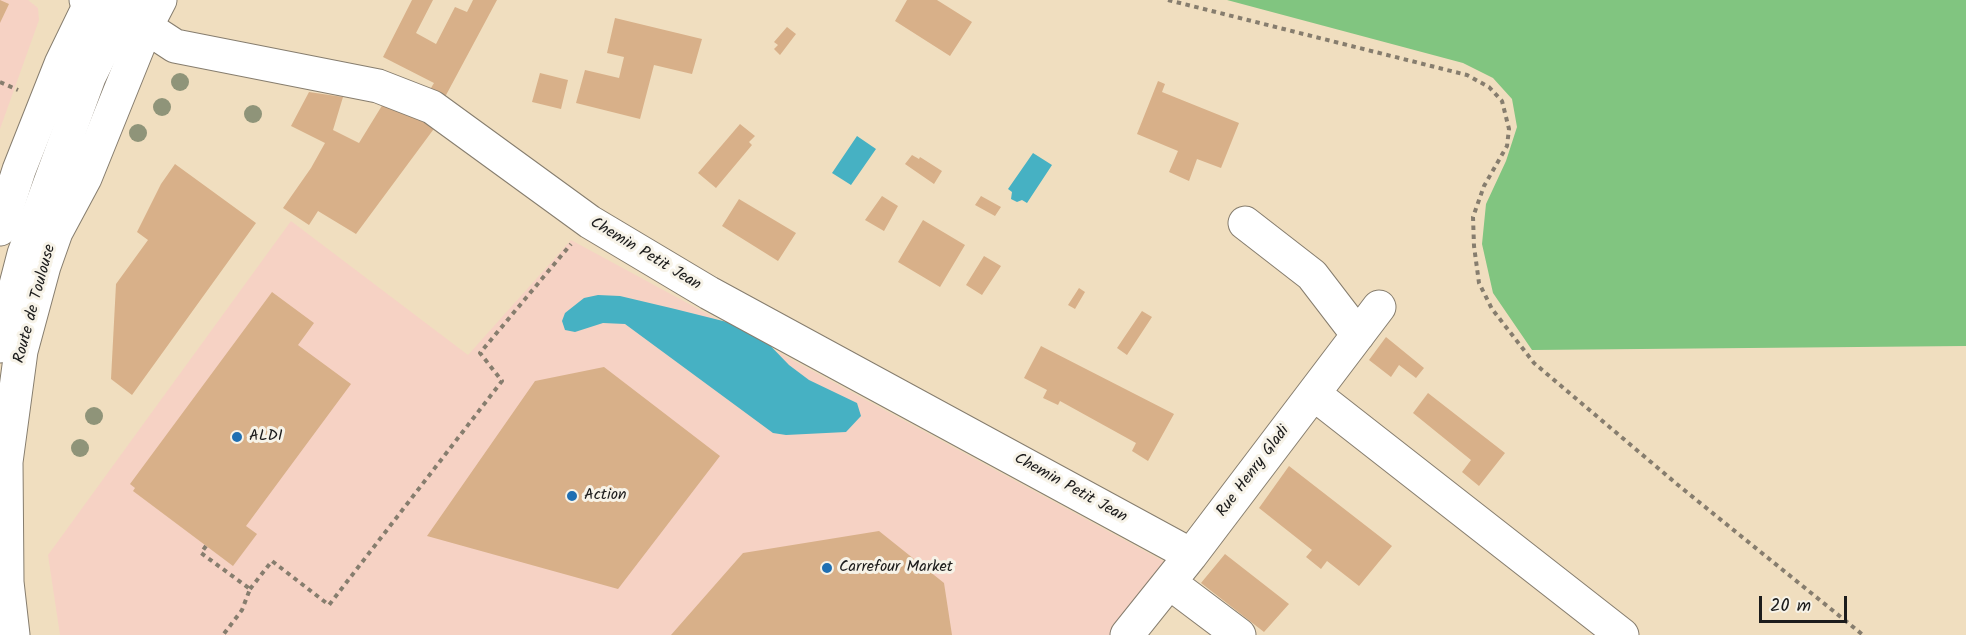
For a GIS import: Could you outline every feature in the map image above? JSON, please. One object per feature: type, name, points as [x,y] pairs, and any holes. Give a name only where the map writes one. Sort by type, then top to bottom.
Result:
[{"type":"street","name":"Route de Toulouse","points":[[0,346],[24,254],[117,6]]},
{"type":"street","name":"Route de Toulouse","points":[[13,635],[6,582],[6,462],[21,351],[44,266],[56,232],[86,178],[117,6]]},
{"type":"street","name":"Chemin Petit Jean","points":[[117,6],[175,46],[378,86],[432,107],[590,222],[709,293],[1191,555]]},
{"type":"street","points":[[0,229],[19,170],[61,64],[117,6]]},
{"type":"street","points":[[1245,223],[1312,275],[1358,334]]},
{"type":"street","name":"Rue Henry Gladi","points":[[1127,635],[1170,583],[1379,307]]},
{"type":"street","points":[[1314,394],[1622,635]]},
{"type":"street","points":[[1170,583],[1239,635]]},
{"type":"path","points":[[1168,0],[1467,75],[1489,87],[1502,101],[1509,129],[1507,146],[1484,186],[1473,217],[1479,283],[1492,309],[1534,363],[1678,485],[1863,635]]},
{"type":"path","points":[[0,82],[24,93]]},
{"type":"path","points":[[223,635],[242,610],[250,589],[272,561],[329,605],[502,381],[480,353],[590,222]]},
{"type":"path","points":[[206,546],[201,554],[250,589]]},
{"type":"shaded area","points":[[0,0],[28,0],[38,8],[39,20],[0,129]]},
{"type":"shaded area","points":[[291,221],[468,355],[571,240],[1165,562],[1116,635],[60,635],[48,555]]},
{"type":"green space","points":[[1227,0],[1966,0],[1966,346],[1532,350],[1493,293],[1482,244],[1486,204],[1506,161],[1517,127],[1512,99],[1493,78],[1463,63]]},
{"type":"water","points":[[857,136],[876,149],[851,185],[832,173]]},
{"type":"water","points":[[1033,153],[1052,165],[1027,203],[1022,200],[1017,202],[1011,199],[1012,192],[1008,189]]},
{"type":"water","points":[[598,295],[620,296],[731,323],[761,336],[789,365],[809,380],[857,403],[861,416],[846,432],[786,435],[773,433],[625,324],[603,323],[575,332],[565,330],[562,321],[565,313],[584,298]]},
{"type":"building","points":[[0,0],[9,4],[0,23]]},
{"type":"building","points":[[412,0],[433,0],[416,33],[436,44],[455,7],[467,12],[473,0],[497,0],[445,97],[431,88],[434,83],[383,57]]},
{"type":"building","points":[[907,0],[937,0],[972,22],[950,56],[895,21]]},
{"type":"building","points":[[615,18],[702,39],[692,74],[654,65],[640,119],[576,103],[585,70],[619,78],[624,57],[607,53]]},
{"type":"building","points":[[787,27],[796,34],[780,55],[774,49],[778,45],[774,42]]},
{"type":"building","points":[[540,73],[568,80],[561,109],[532,102]]},
{"type":"building","points":[[1158,81],[1165,84],[1162,92],[1239,123],[1221,168],[1197,159],[1189,181],[1169,172],[1178,151],[1137,134]]},
{"type":"building","points":[[309,92],[343,97],[333,130],[359,143],[383,104],[436,126],[356,234],[318,211],[309,225],[283,208],[311,168],[325,143],[291,126]]},
{"type":"building","points":[[740,124],[755,136],[749,142],[752,145],[716,188],[698,173]]},
{"type":"building","points":[[912,155],[919,159],[920,157],[942,171],[934,184],[905,164]]},
{"type":"building","points":[[175,164],[256,223],[132,395],[111,379],[116,284],[148,240],[137,232],[161,184]]},
{"type":"building","points":[[882,196],[898,206],[884,231],[865,220]]},
{"type":"building","points":[[981,196],[1001,207],[995,216],[975,205]]},
{"type":"building","points":[[739,199],[796,233],[778,261],[722,226]]},
{"type":"building","points":[[923,220],[965,245],[940,287],[898,262]]},
{"type":"building","points":[[984,256],[1001,266],[982,295],[966,285]]},
{"type":"building","points":[[1079,288],[1085,292],[1075,309],[1068,305]]},
{"type":"building","points":[[272,292],[314,323],[298,345],[351,384],[246,526],[257,534],[233,566],[133,491],[135,488],[130,484]]},
{"type":"building","points":[[1142,311],[1152,317],[1127,355],[1117,348]]},
{"type":"building","points":[[1386,337],[1424,368],[1416,378],[1399,365],[1391,377],[1369,360]]},
{"type":"building","points":[[1041,346],[1174,414],[1148,461],[1132,451],[1136,443],[1060,401],[1058,405],[1043,398],[1047,390],[1024,378]]},
{"type":"building","name":"Action","points":[[604,367],[720,456],[618,589],[427,536],[535,381]]},
{"type":"building","points":[[1428,393],[1505,453],[1479,486],[1462,472],[1471,460],[1413,413]]},
{"type":"building","points":[[1289,466],[1392,546],[1359,586],[1327,561],[1321,569],[1306,557],[1312,550],[1259,508]]},
{"type":"building","name":"Carrefour Market","points":[[879,531],[944,583],[952,635],[671,635],[743,553]]},
{"type":"building","points":[[1225,554],[1289,604],[1264,632],[1201,583]]},
{"type":"place","name":"ALDI","points":[[237,437]]},
{"type":"place","name":"Action","points":[[572,496]]},
{"type":"place","name":"Carrefour Market","points":[[827,568]]}]
